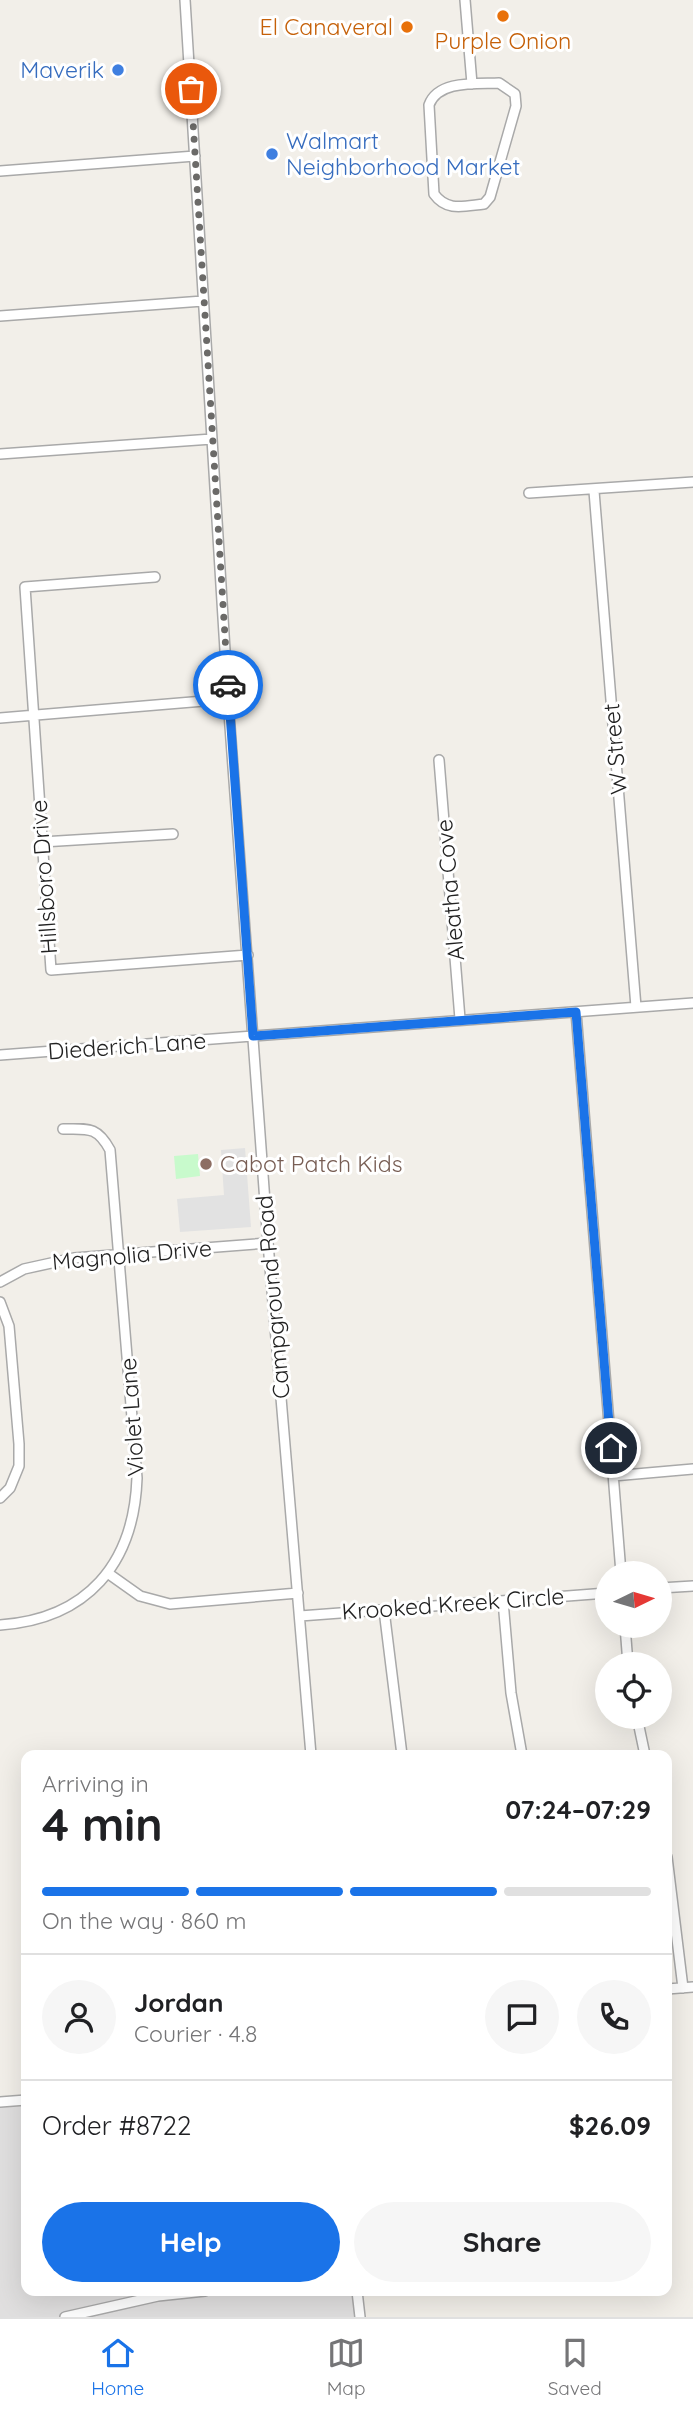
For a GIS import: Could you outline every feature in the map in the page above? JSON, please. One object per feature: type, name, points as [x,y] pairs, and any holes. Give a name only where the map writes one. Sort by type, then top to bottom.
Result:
[{"type":"street","name":"Campground Road","points":[[185,0],[253,1036],[312,1750]]},
{"type":"street","points":[[465,0],[472,84]]},
{"type":"street","points":[[499,83],[515,94],[516,106],[490,197],[484,204],[450,207],[441,204],[434,194],[429,105],[432,96],[442,89],[472,84],[499,83]]},
{"type":"street","points":[[0,171],[195,156]]},
{"type":"street","points":[[0,316],[203,301]]},
{"type":"street","points":[[0,454],[212,439]]},
{"type":"street","points":[[529,493],[594,491],[693,482]]},
{"type":"street","name":"W Street","points":[[594,491],[636,1007]]},
{"type":"street","name":"Hillsboro Drive","points":[[155,577],[25,587],[51,970],[248,955]]},
{"type":"street","points":[[0,718],[229,699]]},
{"type":"street","name":"Aleatha Cove","points":[[439,760],[460,1019]]},
{"type":"street","points":[[42,842],[173,834]]},
{"type":"street","name":"Diederich Lane","points":[[0,1055],[693,1003]]},
{"type":"street","points":[[576,1012],[620,1561]]},
{"type":"street","name":"Violet Lane","points":[[63,1129],[90,1129],[103,1136],[110,1150],[137,1490],[132,1527],[109,1574]]},
{"type":"street","name":"Magnolia Drive","points":[[0,1282],[24,1269],[47,1262],[268,1243]]},
{"type":"street","points":[[0,1302],[9,1325],[19,1444],[19,1466],[10,1488],[0,1498]]},
{"type":"street","points":[[613,1476],[693,1469]]},
{"type":"street","points":[[0,1625],[26,1623],[57,1614],[81,1599],[109,1574],[140,1596],[170,1604],[298,1593]]},
{"type":"street","points":[[672,1587],[693,1586]]},
{"type":"street","name":"Krooked Kreek Circle","points":[[300,1616],[595,1593]]},
{"type":"street","points":[[503,1601],[511,1693],[521,1750]]},
{"type":"street","points":[[384,1610],[401,1750]]},
{"type":"street","points":[[640,1729],[644,1750]]},
{"type":"street","points":[[672,1888],[688,1987]]},
{"type":"street","points":[[0,2102],[21,2100]]},
{"type":"street","points":[[65,2317],[150,2296]]},
{"type":"street","points":[[358,2296],[360,2317]]},
{"type":"shaded area","points":[[245,1148],[251,1227],[180,1232],[177,1199],[224,1195],[221,1150]]},
{"type":"shaded area","points":[[21,2100],[21,2296],[358,2296],[360,2317],[0,2317],[0,2102]]},
{"type":"green space","points":[[198,1154],[200,1176],[176,1179],[174,1156]]},
{"type":"way so far","points":[[191,89],[228,685]]},
{"type":"place","name":"Purple Onion","points":[[503,16]]},
{"type":"place","name":"El Canaveral","points":[[407,27]]},
{"type":"place","name":"Maverik","points":[[118,70]]},
{"type":"place","name":"Walmart Neighborhood Market","points":[[272,154]]},
{"type":"place","name":"Cabot Patch Kids","points":[[206,1164]]},
{"type":"route","points":[[228,685],[253,1036],[576,1012],[611,1448]]}]
